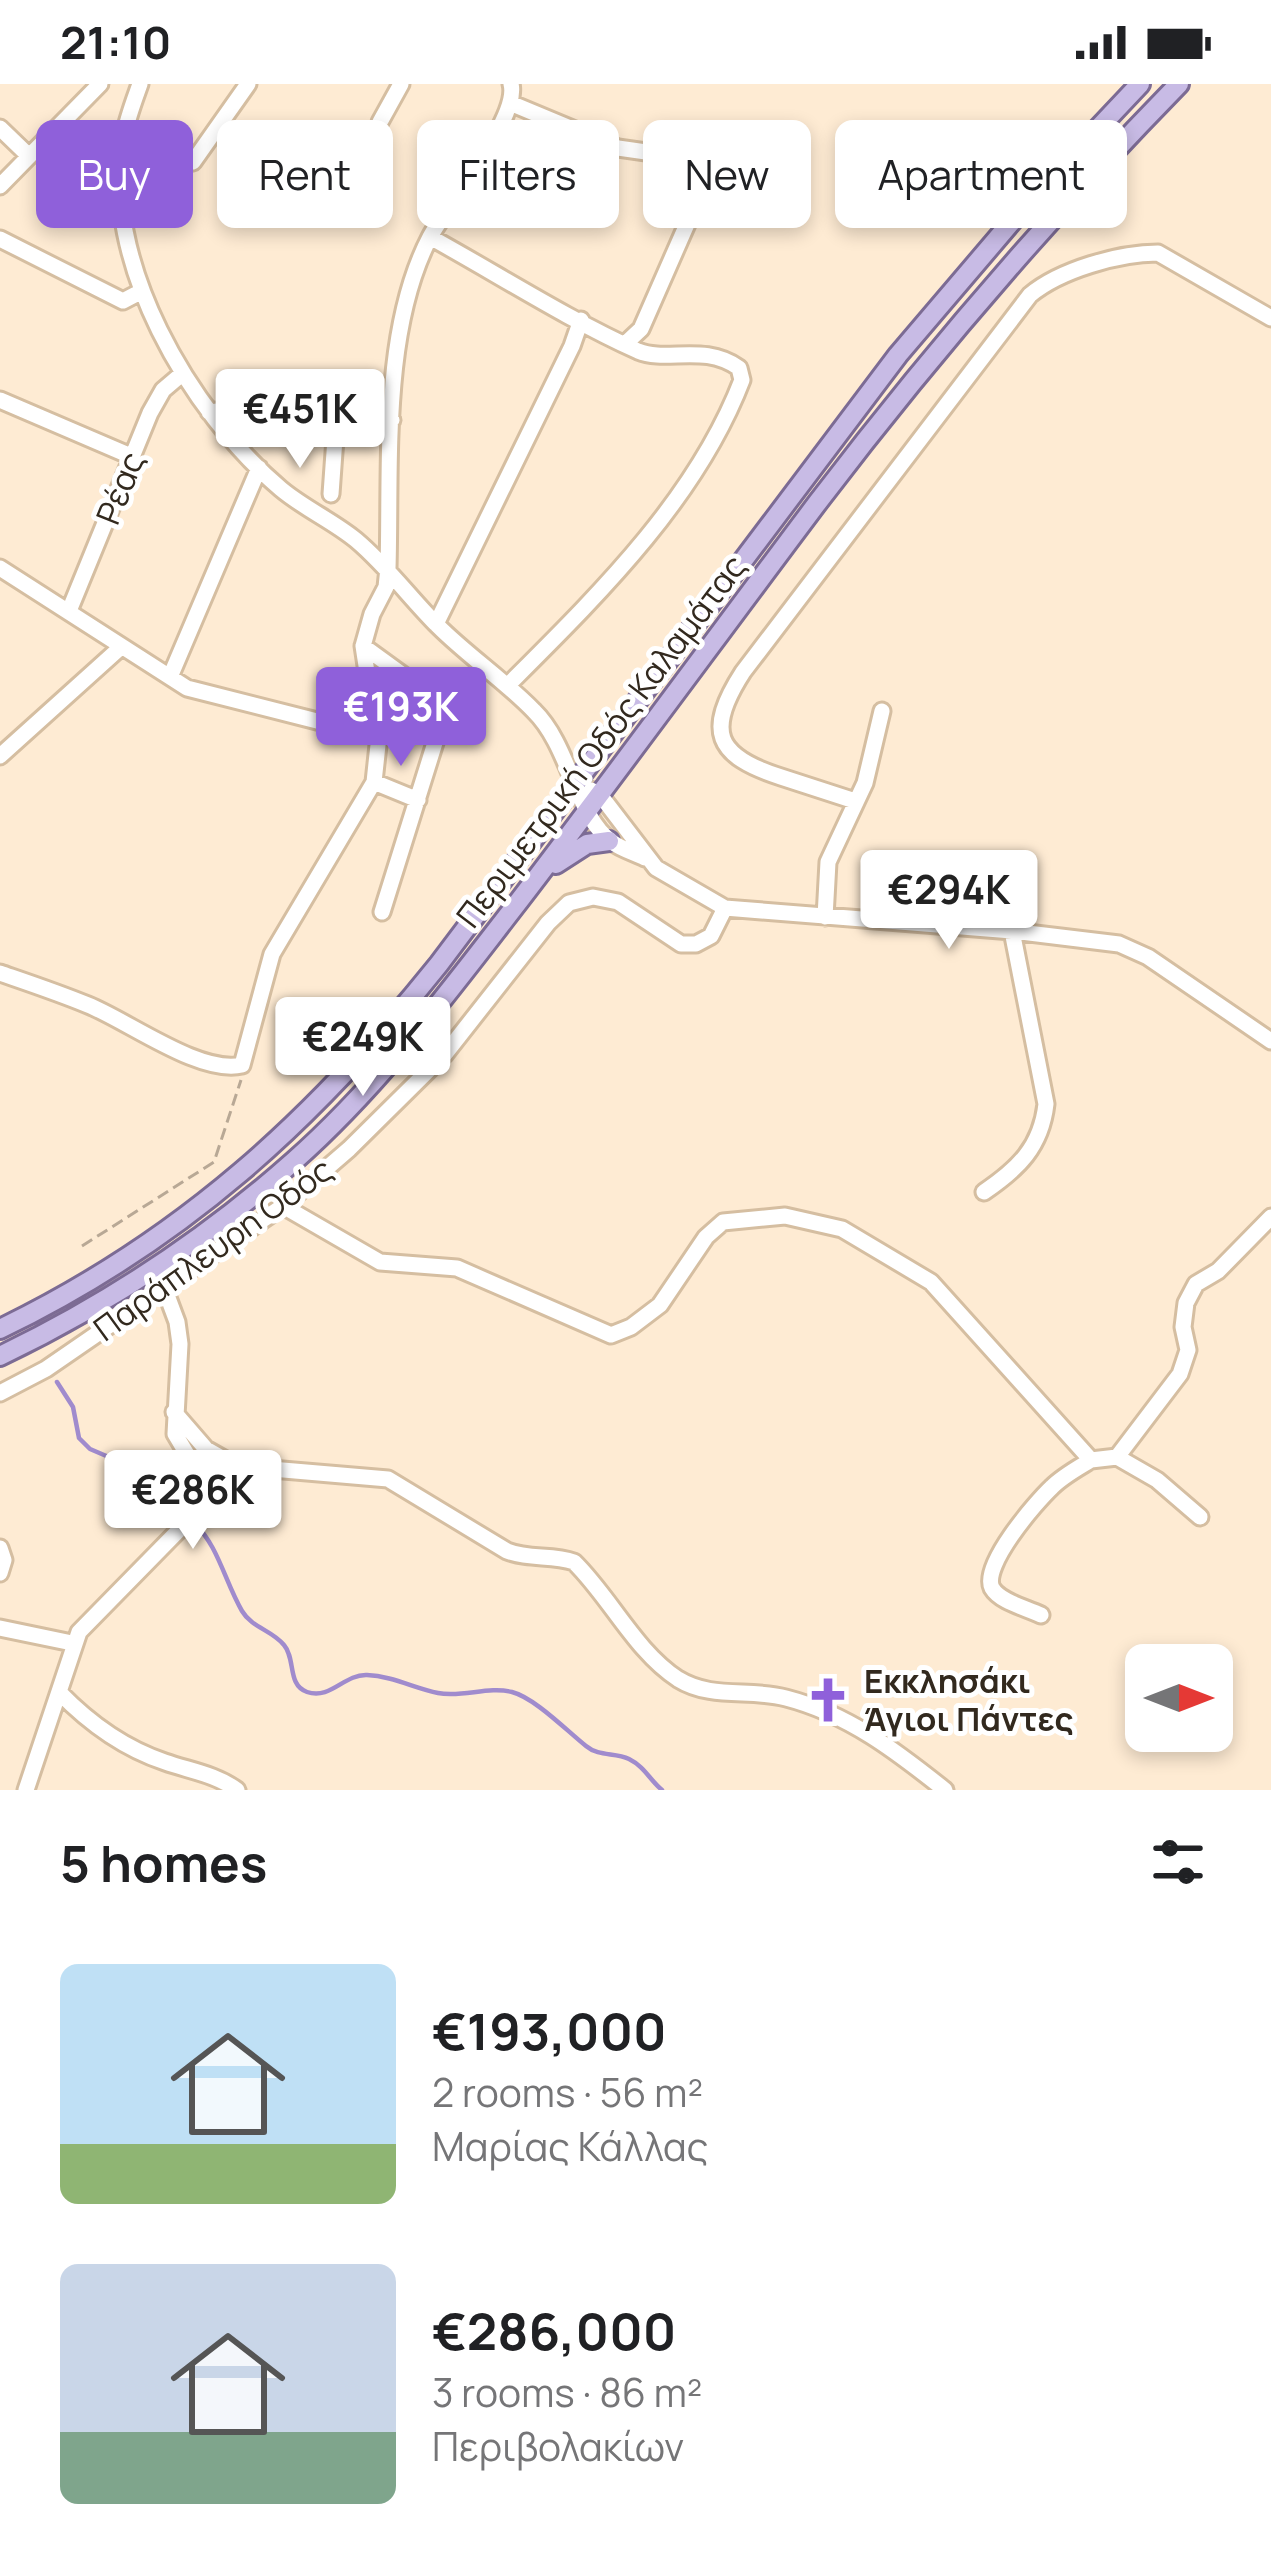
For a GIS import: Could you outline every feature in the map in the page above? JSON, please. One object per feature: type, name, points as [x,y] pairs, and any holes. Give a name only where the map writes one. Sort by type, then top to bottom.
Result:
[{"type":"main road","name":"Περιμετρική Οδός Καλαμάτας","points":[[0,1329],[121,1262],[280,1142],[406,1006],[898,355],[1025,206],[1140,84]]},
{"type":"main road","name":"Περιμετρική Οδός Καλαμάτας","points":[[0,1356],[134,1282],[296,1159],[392,1060],[588,813],[919,374],[1044,226],[1180,84]]},
{"type":"main road","points":[[522,896],[571,852],[609,841]]},
{"type":"street","points":[[0,186],[100,84]]},
{"type":"street","points":[[140,84],[123,138],[125,217],[153,321],[183,373],[209,412],[281,489],[336,525],[388,568],[436,624],[551,731],[588,813],[609,841],[725,908],[1119,944],[1271,1040]]},
{"type":"street","points":[[193,163],[248,84]]},
{"type":"street","points":[[381,120],[401,84]]},
{"type":"street","points":[[0,973],[88,1004],[190,1056],[221,1067],[242,1065],[272,953],[374,782],[379,755],[363,646],[386,586],[400,334],[430,237],[485,154],[510,104],[511,84]]},
{"type":"street","points":[[510,104],[618,148],[688,158],[704,169],[702,190],[641,328],[626,344]]},
{"type":"street","points":[[0,128],[28,155]]},
{"type":"street","points":[[430,237],[641,352],[691,353],[730,362],[739,368],[742,380],[682,491],[586,607],[507,686]]},
{"type":"street","points":[[0,239],[123,301],[142,291]]},
{"type":"street","points":[[855,801],[736,758],[722,739],[722,711],[743,672],[1030,295],[1061,277],[1108,262],[1157,254],[1271,318]]},
{"type":"street","points":[[436,624],[581,320]]},
{"type":"street","name":"Ρέας","points":[[69,611],[156,401],[183,373]]},
{"type":"street","points":[[331,494],[339,383]]},
{"type":"street","points":[[0,400],[133,457]]},
{"type":"street","points":[[209,412],[235,409],[392,421]]},
{"type":"street","points":[[170,677],[260,468]]},
{"type":"street","points":[[2,574],[204,694],[316,721],[375,729]]},
{"type":"street","points":[[363,646],[442,706],[443,723],[382,912]]},
{"type":"street","points":[[0,756],[121,647]]},
{"type":"street","points":[[825,917],[828,862],[869,770],[882,711]]},
{"type":"street","points":[[576,780],[601,796],[645,858]]},
{"type":"street","points":[[374,782],[418,800]]},
{"type":"street","name":"Παράπλευρη Οδός","points":[[0,1394],[46,1369],[283,1206],[445,1054],[548,922],[569,903],[592,897],[618,902],[674,941],[688,944],[711,936],[725,908]]},
{"type":"street","points":[[984,1192],[1022,1165],[1045,1118],[1012,931]]},
{"type":"street","points":[[283,1206],[380,1262],[457,1268],[610,1335],[632,1327],[660,1305],[706,1237],[723,1222],[784,1216],[842,1229],[931,1282],[1090,1460]]},
{"type":"street","points":[[1118,1456],[1180,1374],[1188,1350],[1186,1303],[1196,1284],[1218,1271],[1271,1216]]},
{"type":"street","points":[[26,1790],[72,1643],[180,1529],[199,1501],[196,1471],[175,1434],[179,1344],[177,1322],[164,1287]]},
{"type":"street","points":[[174,1412],[206,1449],[236,1466],[388,1479],[507,1551],[525,1558],[574,1562],[675,1678],[700,1690],[782,1696],[832,1713],[884,1742],[945,1790]]},
{"type":"street","points":[[1041,1615],[997,1595],[989,1583],[991,1571],[1003,1548],[1053,1486],[1090,1460],[1118,1456],[1157,1480],[1200,1516]]},
{"type":"street","points":[[0,1548],[4,1560],[0,1573]]},
{"type":"street","points":[[0,1628],[72,1643]]},
{"type":"street","points":[[59,1692],[88,1720],[123,1743],[162,1761],[219,1777],[237,1790]]},
{"type":"path","points":[[82,1246],[207,1170],[239,1095],[242,1065]]},
{"type":"waterway","points":[[57,1382],[73,1407],[79,1438],[90,1449],[118,1461],[140,1488],[181,1515]]},
{"type":"waterway","points":[[194,1523],[209,1542],[246,1617],[284,1645],[301,1689],[323,1693],[367,1675],[447,1694],[512,1692],[541,1708],[591,1749],[634,1762],[662,1790]]},
{"type":"place","name":"Εκκλησάκι Άγιοι Πάντες","points":[[828,1700]]}]
